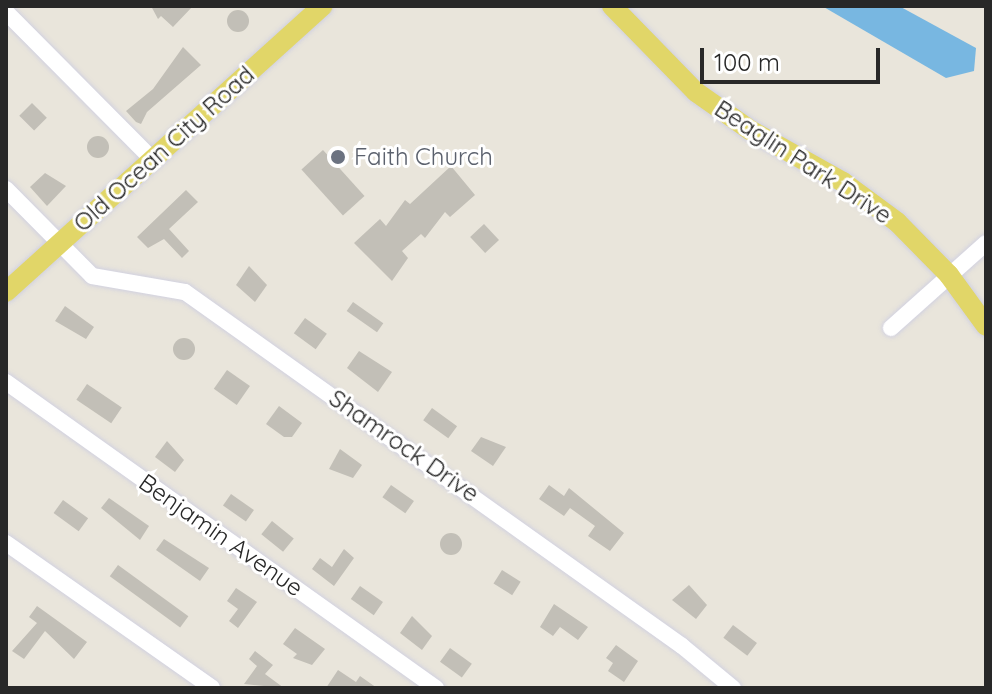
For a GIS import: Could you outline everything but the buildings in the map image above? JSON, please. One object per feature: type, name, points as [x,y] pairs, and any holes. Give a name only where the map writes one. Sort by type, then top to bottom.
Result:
[{"type":"main road","name":"Beaglin Park Drive","points":[[612,6],[696,92],[863,196],[949,275],[986,326]]},
{"type":"main road","name":"Old Ocean City Road","points":[[6,292],[154,161],[314,9]]},
{"type":"street","points":[[6,12],[154,161]]},
{"type":"street","name":"Shamrock Drive","points":[[6,189],[92,276],[185,292],[682,646],[733,688]]},
{"type":"street","points":[[891,328],[986,243]]},
{"type":"street","name":"Benjamin Avenue","points":[[6,382],[436,688]]},
{"type":"street","points":[[6,543],[212,688]]},
{"type":"water","points":[[822,6],[899,6],[976,48],[974,71],[946,78]]},
{"type":"place","name":"Faith Church","points":[[338,157]]}]
